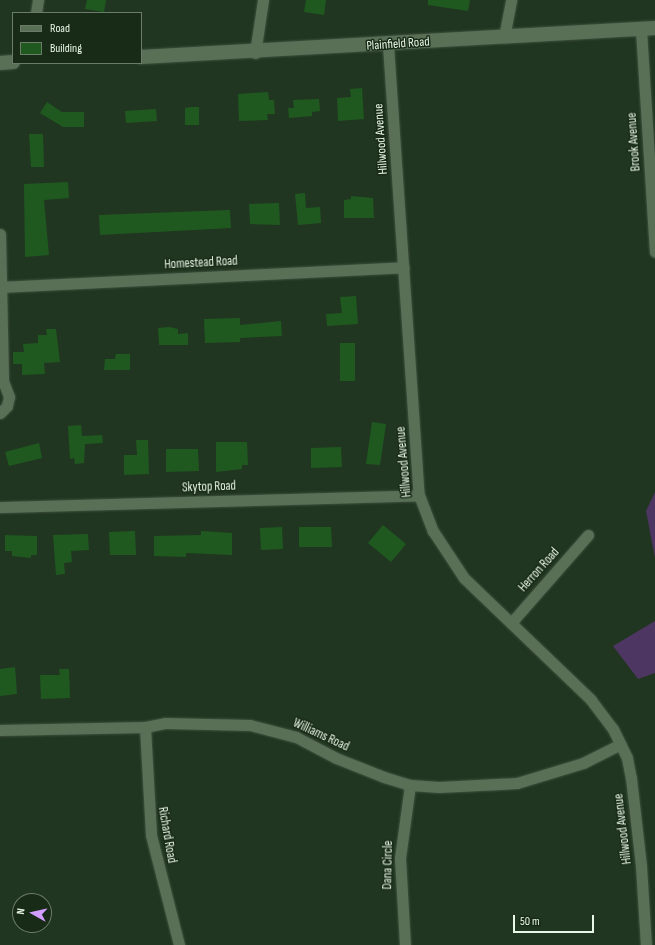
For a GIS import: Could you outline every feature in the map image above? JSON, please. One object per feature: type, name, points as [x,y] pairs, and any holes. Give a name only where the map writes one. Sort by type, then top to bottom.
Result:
[{"type":"street","points":[[36,12],[38,0]]},
{"type":"street","points":[[255,53],[263,0]]},
{"type":"street","points":[[504,38],[511,0]]},
{"type":"street","name":"Plainfield Road","points":[[142,57],[255,53],[648,29]]},
{"type":"street","name":"Brook Avenue","points":[[648,29],[655,252]]},
{"type":"street","name":"Hillwood Avenue","points":[[388,44],[419,495],[433,531],[449,558],[464,578],[591,700],[613,729],[620,744],[631,778],[641,866],[646,945]]},
{"type":"street","points":[[0,63],[12,62]]},
{"type":"street","points":[[0,234],[3,381],[9,396],[7,406],[0,413]]},
{"type":"street","name":"Homestead Road","points":[[0,287],[404,267]]},
{"type":"street","name":"Skytop Road","points":[[0,507],[419,495]]},
{"type":"street","name":"Herron Road","points":[[511,623],[588,536]]},
{"type":"street","name":"Williams Road","points":[[0,730],[145,727],[165,723],[226,723],[277,730],[336,758],[410,785],[468,788],[517,783],[583,763],[620,744]]},
{"type":"street","name":"Richard Road","points":[[145,727],[151,835],[179,945]]},
{"type":"street","name":"Dana Circle","points":[[405,945],[400,858],[410,785]]},
{"type":"shaded area","points":[[655,492],[655,558],[646,511]]},
{"type":"shaded area","points":[[655,621],[655,673],[638,679],[613,646]]},
{"type":"building","points":[[87,0],[106,0],[104,12],[85,9]]},
{"type":"building","points":[[306,0],[326,0],[324,15],[304,12]]},
{"type":"building","points":[[428,0],[470,0],[468,11],[428,5]]},
{"type":"building","points":[[362,88],[364,119],[338,121],[337,98],[351,97],[350,89]]},
{"type":"building","points":[[268,92],[269,100],[274,100],[275,114],[267,114],[268,120],[239,121],[238,94]]},
{"type":"building","points":[[319,99],[320,111],[312,112],[312,116],[289,118],[288,108],[294,108],[293,100]]},
{"type":"building","points":[[47,102],[62,112],[84,112],[84,127],[63,127],[40,113]]},
{"type":"building","points":[[199,107],[199,125],[185,125],[185,108]]},
{"type":"building","points":[[156,109],[157,121],[126,123],[125,111]]},
{"type":"building","points":[[29,134],[43,134],[44,167],[31,167]]},
{"type":"building","points":[[68,182],[69,198],[44,200],[49,255],[25,257],[24,184]]},
{"type":"building","points":[[305,193],[306,208],[320,207],[321,223],[298,225],[295,194]]},
{"type":"building","points":[[351,196],[373,198],[374,218],[344,218],[344,200],[351,199]]},
{"type":"building","points":[[279,203],[280,225],[250,224],[249,204]]},
{"type":"building","points":[[230,210],[231,228],[100,235],[99,215]]},
{"type":"building","points":[[356,296],[358,324],[327,326],[326,314],[342,313],[340,297]]},
{"type":"building","points":[[240,318],[240,325],[281,321],[282,336],[240,338],[240,342],[205,343],[204,319]]},
{"type":"building","points":[[169,327],[178,329],[178,334],[188,333],[188,345],[159,345],[158,328]]},
{"type":"building","points":[[46,329],[56,329],[60,362],[44,363],[45,374],[22,375],[22,364],[13,364],[13,352],[24,352],[23,344],[38,343],[38,335],[47,335]]},
{"type":"building","points":[[340,343],[355,343],[355,381],[340,381]]},
{"type":"building","points":[[116,354],[130,354],[130,370],[104,370],[105,359],[115,359]]},
{"type":"building","points":[[372,422],[386,424],[380,465],[366,464]]},
{"type":"building","points":[[81,425],[82,436],[102,435],[103,443],[85,444],[84,463],[75,464],[74,458],[70,459],[68,426]]},
{"type":"building","points":[[136,440],[148,440],[149,474],[124,475],[124,455],[137,455]]},
{"type":"building","points":[[216,442],[247,442],[248,465],[242,465],[242,469],[216,472]]},
{"type":"building","points":[[39,443],[42,458],[9,466],[5,452]]},
{"type":"building","points":[[341,447],[342,467],[311,468],[311,448]]},
{"type":"building","points":[[166,449],[198,449],[199,471],[166,472]]},
{"type":"building","points":[[383,525],[406,544],[391,562],[368,543]]},
{"type":"building","points":[[282,527],[283,549],[261,550],[260,528]]},
{"type":"building","points":[[299,527],[331,527],[332,547],[299,547]]},
{"type":"building","points":[[135,531],[136,555],[110,555],[109,532]]},
{"type":"building","points":[[201,531],[232,533],[232,555],[186,553],[186,557],[154,556],[154,536],[201,535]]},
{"type":"building","points":[[88,534],[89,550],[71,551],[72,562],[64,563],[65,574],[56,575],[53,535]]},
{"type":"building","points":[[5,535],[37,536],[37,555],[31,555],[31,558],[12,556],[12,551],[5,551]]},
{"type":"building","points":[[15,667],[17,694],[0,696],[0,669]]},
{"type":"building","points":[[59,669],[69,669],[70,698],[41,699],[40,675],[60,675]]}]
